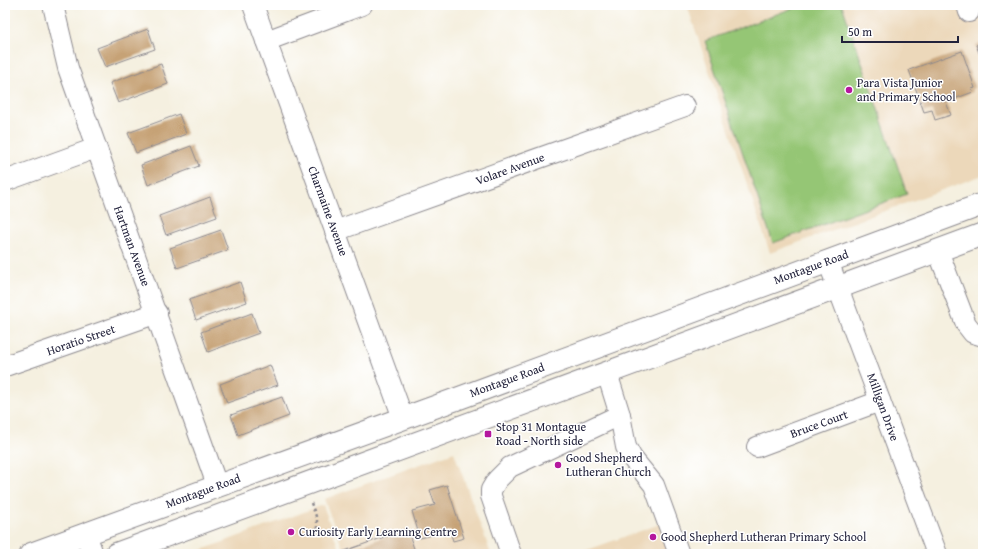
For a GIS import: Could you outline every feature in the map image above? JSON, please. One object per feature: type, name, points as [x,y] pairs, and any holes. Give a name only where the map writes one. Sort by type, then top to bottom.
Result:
[{"type":"main road","name":"Montague Road","points":[[31,554],[983,204]]},
{"type":"main road","points":[[116,554],[983,234]]},
{"type":"main road","points":[[403,418],[413,444]]},
{"type":"street","name":"Hartman Avenue","points":[[53,5],[68,68],[218,485]]},
{"type":"street","name":"Charmaine Avenue","points":[[253,5],[403,418]]},
{"type":"street","points":[[266,41],[362,5]]},
{"type":"street","name":"Volare Avenue","points":[[335,232],[685,106]]},
{"type":"street","points":[[5,181],[96,148]]},
{"type":"street","points":[[938,251],[966,324],[973,333],[983,336]]},
{"type":"street","name":"Milligan Drive","points":[[828,261],[937,554]]},
{"type":"street","name":"Horatio Street","points":[[5,366],[157,313]]},
{"type":"street","points":[[607,373],[620,415],[626,446],[632,458],[654,486],[679,554]]},
{"type":"street","name":"Bruce Court","points":[[757,447],[880,401]]},
{"type":"street","points":[[511,554],[491,496],[491,490],[497,480],[510,467],[620,415]]},
{"type":"street","points":[[86,534],[93,554]]},
{"type":"path","points":[[311,503],[317,519],[317,534]]},
{"type":"shaded area","name":"Para Vista Junior and Primary School","points":[[687,5],[983,5],[983,175],[770,253]]},
{"type":"shaded area","points":[[454,452],[491,554],[345,554],[324,499]]},
{"type":"shaded area","name":"Curiosity Early Learning Centre","points":[[323,505],[341,554],[191,554]]},
{"type":"shaded area","name":"Good Shepherd Lutheran Primary School","points":[[674,519],[687,554],[576,554]]},
{"type":"green space","points":[[801,5],[842,5],[907,194],[773,243],[705,41]]},
{"type":"building","points":[[148,29],[155,49],[105,67],[97,48]]},
{"type":"building","points":[[983,42],[983,63],[976,45]]},
{"type":"building","points":[[962,51],[975,88],[972,89],[973,92],[946,102],[951,115],[935,120],[932,110],[924,112],[909,70]]},
{"type":"building","points":[[161,64],[168,84],[118,103],[110,83]]},
{"type":"building","points":[[179,114],[186,134],[136,153],[128,133]]},
{"type":"building","points":[[191,146],[199,166],[148,185],[141,165]]},
{"type":"building","points":[[210,197],[217,217],[166,235],[159,216]]},
{"type":"building","points":[[221,230],[228,250],[177,268],[170,248]]},
{"type":"building","points":[[240,282],[247,302],[196,320],[189,300]]},
{"type":"building","points":[[252,313],[259,333],[208,352],[201,332]]},
{"type":"building","points":[[270,365],[278,385],[227,403],[220,384]]},
{"type":"building","points":[[282,397],[289,416],[238,435],[231,415]]},
{"type":"building","points":[[447,485],[464,538],[453,541],[450,531],[420,538],[412,511],[435,505],[430,490]]},
{"type":"building","points":[[407,529],[416,554],[336,554]]},
{"type":"place","name":"Para Vista Junior and Primary School","points":[[849,90]]},
{"type":"place","name":"Stop 31 Montague Road - North side","points":[[488,434]]},
{"type":"place","name":"Good Shepherd Lutheran Church","points":[[558,465]]},
{"type":"place","name":"Curiosity Early Learning Centre","points":[[291,532]]},
{"type":"place","name":"Good Shepherd Lutheran Primary School","points":[[653,537]]}]
